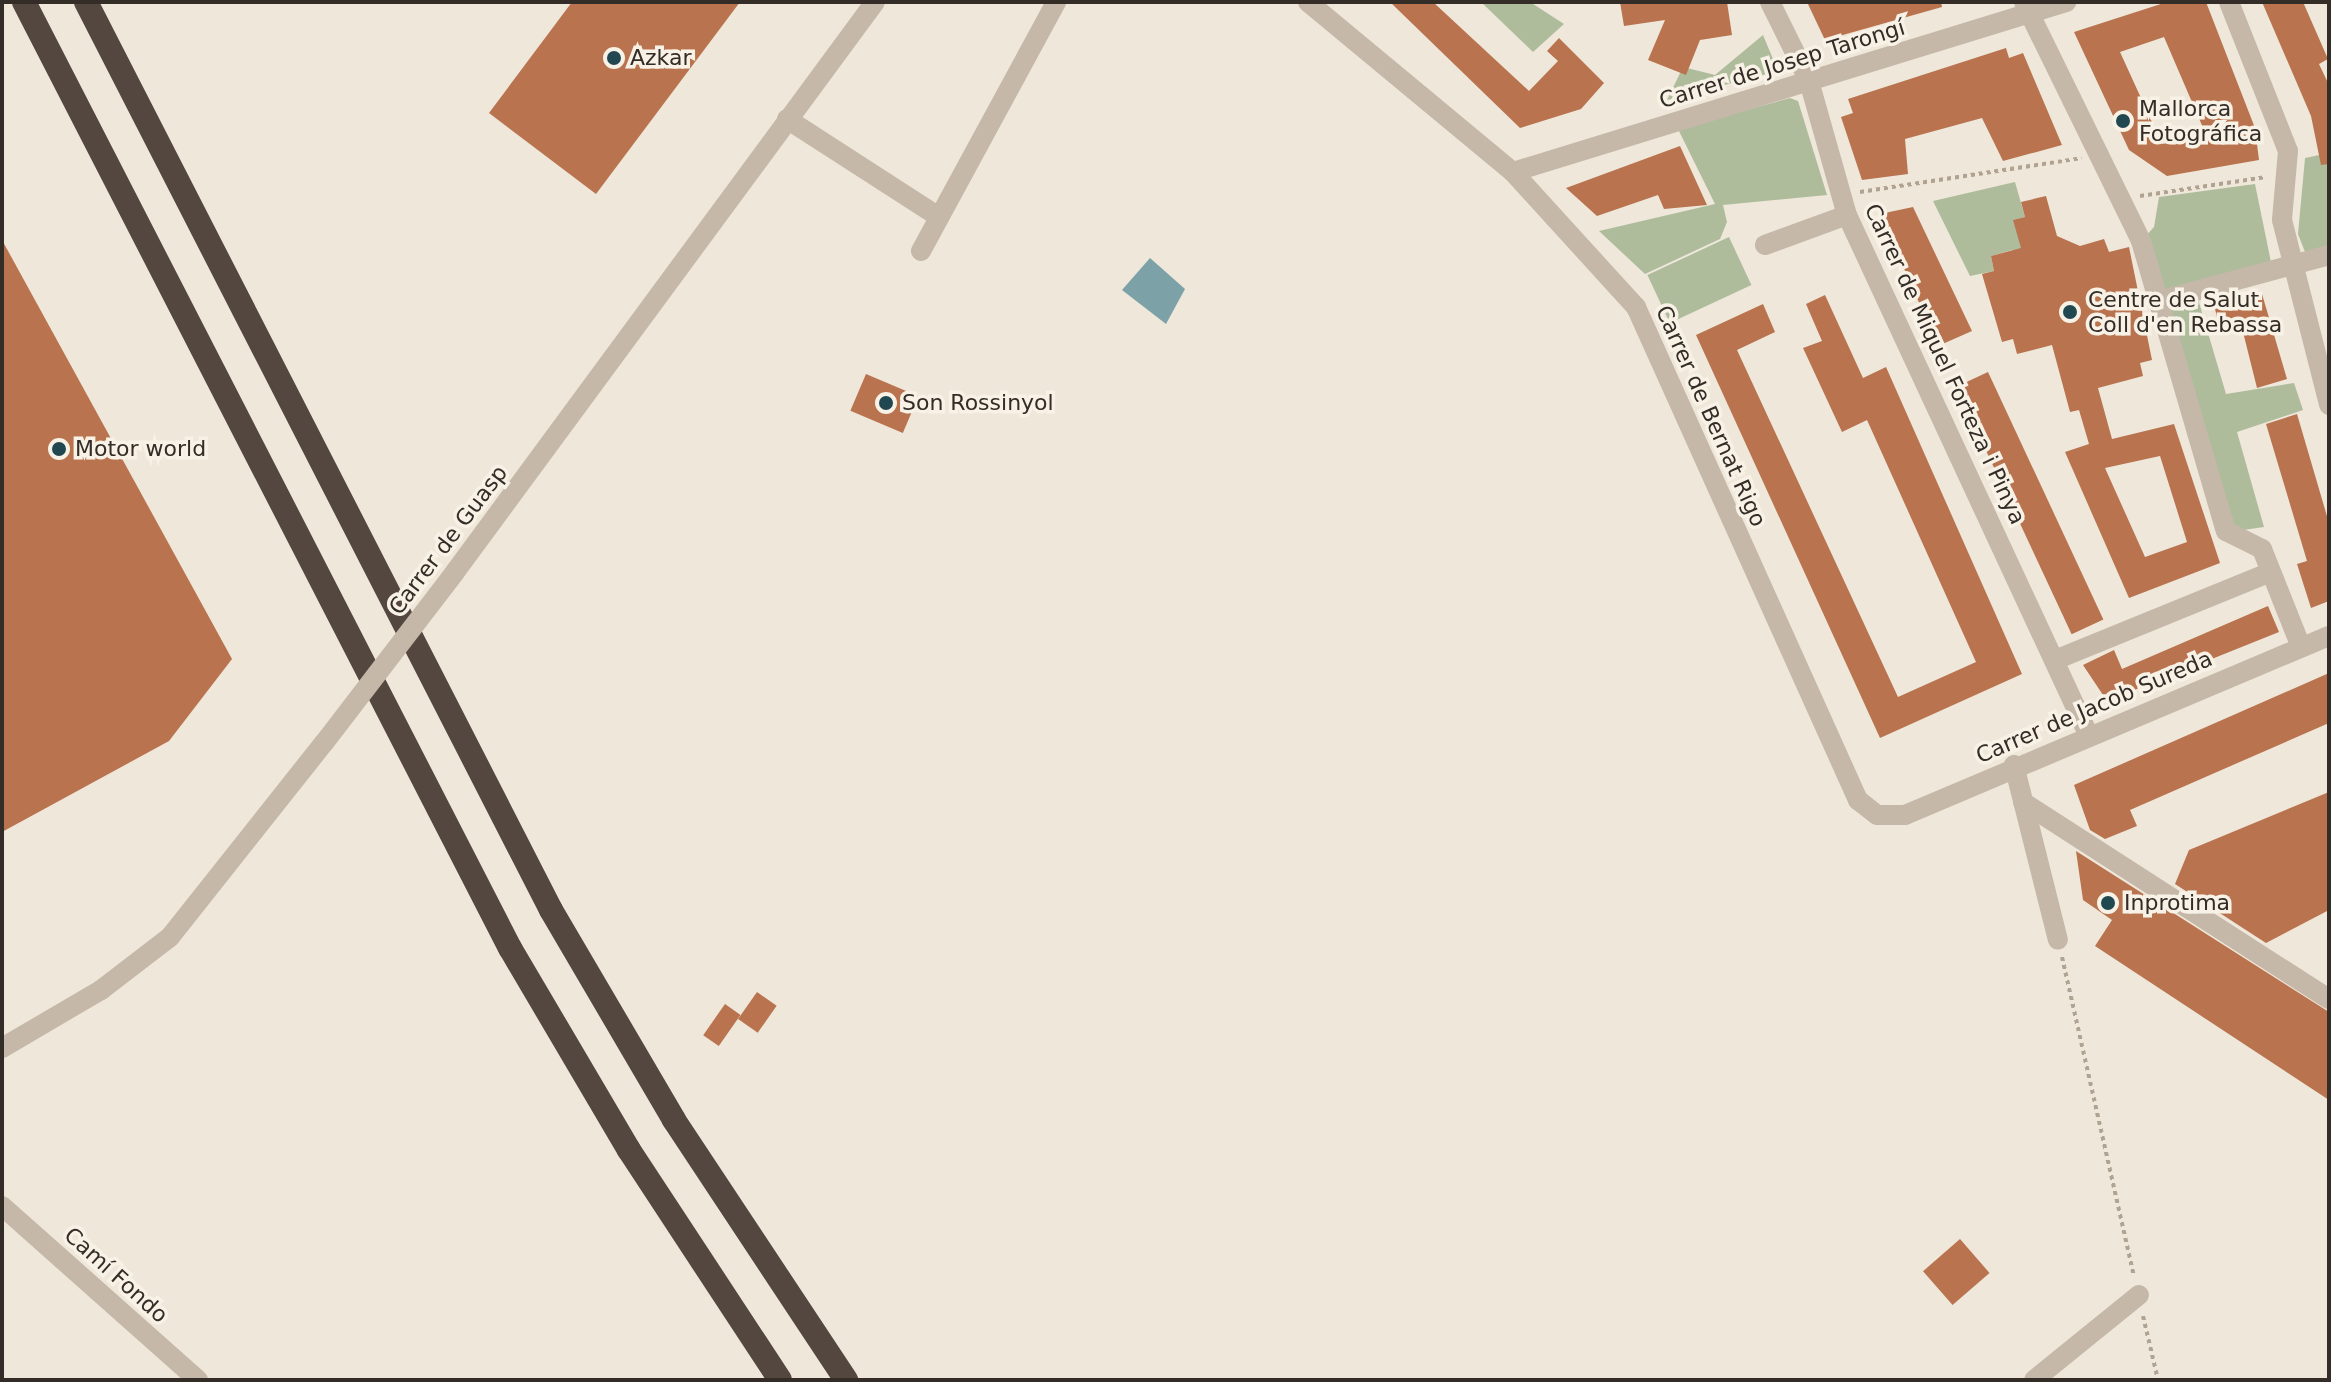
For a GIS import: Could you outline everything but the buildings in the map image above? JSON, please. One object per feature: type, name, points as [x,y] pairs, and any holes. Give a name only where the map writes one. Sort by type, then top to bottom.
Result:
[{"type":"highway","points":[[24,2],[510,948],[629,1150],[780,1380]]},
{"type":"highway","points":[[86,2],[551,910],[674,1120],[846,1380]]},
{"type":"street","name":"Carrer de Guasp","points":[[2,1048],[101,990],[170,937],[455,572],[875,2]]},
{"type":"street","points":[[921,251],[1056,2]]},
{"type":"street","name":"Carrer de Miquel Forteza i Pinya","points":[[1770,2],[1809,81],[1847,215],[2088,734]]},
{"type":"street","name":"Carrer de Josep Tarongí","points":[[1513,172],[1809,81],[2027,8],[2066,2]]},
{"type":"street","points":[[2229,2],[2288,151],[2282,220],[2291,267],[2329,405]]},
{"type":"street","name":"Carrer de Bernat Rigo","points":[[1313,3],[1513,172],[1636,307],[1858,800],[1877,815]]},
{"type":"street","points":[[2027,8],[2094,155],[2141,241],[2226,531],[2262,549],[2301,647]]},
{"type":"street","points":[[787,119],[939,217]]},
{"type":"street","points":[[1765,245],[1847,215]]},
{"type":"street","points":[[2159,301],[2329,255]]},
{"type":"street","points":[[2055,660],[2271,572]]},
{"type":"street","name":"Carrer de Jacob Sureda","points":[[1877,815],[1905,815],[2014,765],[2329,636]]},
{"type":"street","points":[[2014,765],[2058,940]]},
{"type":"street","points":[[2023,802],[2329,999]]},
{"type":"street","name":"Camí Fondo","points":[[2,1206],[198,1380]]},
{"type":"street","points":[[2034,1380],[2139,1295]]},
{"type":"path","points":[[1842,194],[1980,179],[2094,155]]},
{"type":"path","points":[[2117,200],[2286,173]]},
{"type":"path","points":[[2058,940],[2158,1380]]},
{"type":"green space","points":[[1481,2],[1530,2],[1564,24],[1533,52]]},
{"type":"green space","points":[[1763,35],[1778,71],[1667,100],[1683,67],[1715,75]]},
{"type":"green space","points":[[1790,98],[1798,101],[1827,195],[1723,205],[1727,222],[1720,239],[1645,274],[1599,231],[1715,204],[1678,129]]},
{"type":"green space","points":[[2329,153],[2329,245],[2305,252],[2298,234],[2305,158]]},
{"type":"green space","points":[[2015,182],[2025,217],[2014,220],[2037,260],[2012,250],[1991,256],[1994,271],[1970,276],[1933,201]]},
{"type":"green space","points":[[2255,184],[2272,267],[2198,299],[2226,394],[2294,383],[2303,410],[2237,432],[2264,527],[2236,531],[2144,238],[2154,227],[2159,197]]},
{"type":"green space","points":[[1729,237],[1751,285],[1670,323],[1647,275]]},
{"type":"water","points":[[1150,258],[1185,289],[1166,324],[1122,290]]},
{"type":"place","name":"Azkar","points":[[614,58]]},
{"type":"place","name":"Mallorca Fotográfica","points":[[2123,121]]},
{"type":"place","name":"Centre de Salut Coll d'en Rebassa","points":[[2070,312]]},
{"type":"place","name":"Son Rossinyol","points":[[886,403]]},
{"type":"place","name":"Motor world","points":[[59,449]]},
{"type":"place","name":"Inprotima","points":[[2108,903]]}]
